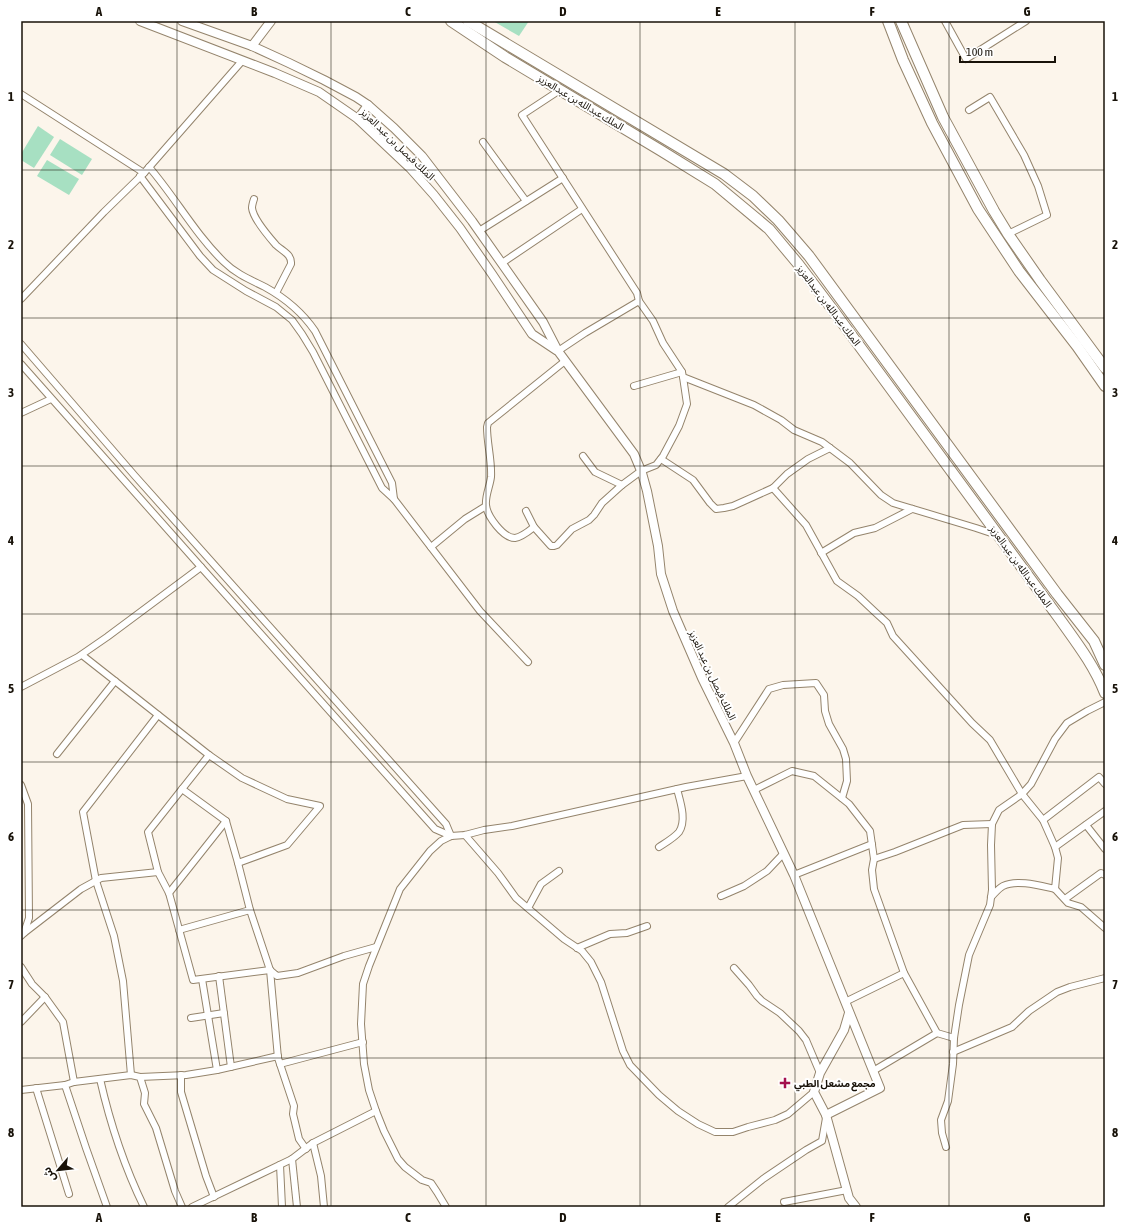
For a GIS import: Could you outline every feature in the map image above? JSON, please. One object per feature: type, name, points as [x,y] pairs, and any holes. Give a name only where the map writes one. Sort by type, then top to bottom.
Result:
[{"type":"main road","name":"الملك عبدالله بن عبدالعزيز","points":[[451,21],[505,57],[715,184],[769,229],[834,310],[1085,654],[1105,693]]},
{"type":"main road","name":"الملك عبدالله بن عبدالعزيز","points":[[468,21],[724,174],[753,196],[778,220],[809,256],[1057,594],[1094,641],[1105,665]]},
{"type":"main road","points":[[888,21],[903,60],[932,123],[978,209],[1019,271],[1077,346],[1105,386]]},
{"type":"main road","points":[[901,21],[943,117],[981,189],[1008,234],[1105,368]]},
{"type":"main road","points":[[932,123],[943,117]]},
{"type":"street","name":"الملك فيصل بن عبد العزيز","points":[[140,21],[318,92],[358,119],[410,168],[434,195],[492,274],[532,334],[558,351]]},
{"type":"street","name":"الملك فيصل بن عبد العزيز","points":[[182,21],[252,46],[317,76],[368,105],[394,128],[422,156],[502,263],[543,322],[565,362],[634,454],[641,470],[647,491],[662,574],[673,611],[702,678],[734,743],[747,776],[794,875],[880,1088],[826,1115]]},
{"type":"street","points":[[252,46],[271,21]]},
{"type":"street","points":[[945,21],[966,59],[1026,21]]},
{"type":"street","points":[[21,299],[149,167],[242,61]]},
{"type":"street","points":[[526,511],[534,527],[550,546],[557,545],[572,529],[589,520],[602,503],[622,485],[641,470],[656,465],[661,459],[679,426],[687,404],[683,374],[663,343],[653,321],[640,301],[637,293],[522,115],[560,90]]},
{"type":"street","points":[[21,94],[142,174],[200,256],[213,270],[246,291],[276,307],[292,320],[313,352],[382,488],[394,498],[480,611],[528,662]]},
{"type":"street","points":[[969,110],[990,97],[1024,155],[1038,186],[1047,215],[1008,234]]},
{"type":"street","points":[[358,119],[368,105]]},
{"type":"street","points":[[484,142],[526,202]]},
{"type":"street","points":[[149,167],[224,263],[240,275],[282,297],[306,319],[314,331],[392,483],[394,498]]},
{"type":"street","points":[[479,232],[563,178]]},
{"type":"street","points":[[254,199],[252,208],[258,221],[277,245],[289,255],[291,260],[291,264],[276,293]]},
{"type":"street","points":[[502,263],[582,208]]},
{"type":"street","points":[[558,351],[585,333],[640,301]]},
{"type":"street","points":[[21,344],[135,476],[446,824],[451,836]]},
{"type":"street","points":[[534,527],[521,536],[516,538],[510,537],[499,529],[489,515],[486,506],[491,478],[487,427],[488,423],[565,362]]},
{"type":"street","points":[[21,364],[435,828],[451,836]]},
{"type":"street","points":[[634,386],[683,374],[754,405],[781,420],[794,430],[822,442],[850,463],[881,495],[893,503],[999,536]]},
{"type":"street","points":[[21,413],[51,399]]},
{"type":"street","points":[[661,459],[693,480],[716,509],[733,506],[773,488],[787,474],[808,459],[830,448]]},
{"type":"street","points":[[583,456],[595,472],[622,485]]},
{"type":"street","points":[[773,488],[806,525],[837,581],[858,596],[887,624],[893,636],[972,723],[990,740],[1022,794],[1043,820],[1055,847],[1058,858],[1055,889]]},
{"type":"street","points":[[431,547],[469,515],[486,506]]},
{"type":"street","points":[[821,553],[854,533],[875,528],[912,509]]},
{"type":"street","points":[[21,687],[82,655],[201,567]]},
{"type":"street","points":[[82,655],[209,755],[242,778],[287,799],[320,806],[287,845],[238,863]]},
{"type":"street","points":[[56,754],[115,681]]},
{"type":"street","points":[[734,743],[769,689],[783,685],[816,683],[824,695],[825,711],[829,724],[843,749],[846,759],[847,781],[842,798]]},
{"type":"street","points":[[946,1147],[942,1133],[941,1120],[948,1100],[959,1005],[969,955],[990,905],[992,824],[999,810],[1022,794],[1031,784],[1055,739],[1067,723],[1105,702]]},
{"type":"street","points":[[131,1075],[123,980],[114,936],[96,881],[83,812],[158,715]]},
{"type":"street","points":[[209,755],[148,832],[158,872],[169,893],[192,980],[270,970],[278,976],[298,973],[344,956],[376,947]]},
{"type":"street","points":[[754,790],[792,771],[814,776],[849,804],[870,831],[874,859],[872,870],[874,889],[904,973],[937,1033],[954,1038]]},
{"type":"street","points":[[446,1207],[431,1183],[422,1180],[405,1167],[398,1159],[376,1111],[369,1090],[364,1064],[361,1024],[362,984],[400,890],[430,852],[442,840],[451,836],[512,826],[677,789],[747,776]]},
{"type":"street","points":[[1043,820],[1099,778],[1105,784]]},
{"type":"street","points":[[21,785],[28,804],[29,918],[23,935]]},
{"type":"street","points":[[182,789],[226,821],[250,910],[270,970],[278,1056],[294,1106],[293,1114],[299,1139],[306,1149]]},
{"type":"street","points":[[659,847],[679,832],[681,825],[681,806],[677,789]]},
{"type":"street","points":[[1055,847],[1105,811]]},
{"type":"street","points":[[169,893],[226,821]]},
{"type":"street","points":[[874,859],[963,825],[992,824]]},
{"type":"street","points":[[1086,825],[1105,849]]},
{"type":"street","points":[[464,835],[498,873],[516,898],[564,939],[582,951],[591,962],[601,982],[623,1051],[630,1065],[659,1095],[678,1111],[698,1124],[715,1132],[733,1132],[772,1122],[788,1114],[814,1092],[820,1073],[844,1030],[849,1013]]},
{"type":"street","points":[[794,875],[872,844]]},
{"type":"street","points":[[721,896],[744,886],[763,874],[784,853]]},
{"type":"street","points":[[528,908],[541,884],[559,871]]},
{"type":"street","points":[[23,935],[81,889],[101,878],[158,872]]},
{"type":"street","points":[[1065,899],[1101,873],[1105,875]]},
{"type":"street","points":[[991,897],[1003,886],[1016,883],[1055,889],[1068,903],[1081,907],[1105,928]]},
{"type":"street","points":[[179,930],[250,910]]},
{"type":"street","points":[[577,948],[610,934],[627,934],[647,926]]},
{"type":"street","points":[[21,968],[32,984],[45,996],[63,1022],[74,1082]]},
{"type":"street","points":[[734,968],[762,1001],[780,1013],[799,1031],[806,1040],[820,1073]]},
{"type":"street","points":[[845,1002],[904,973]]},
{"type":"street","points":[[219,976],[232,1067]]},
{"type":"street","points":[[953,1052],[1012,1027],[1029,1011],[1057,992],[1105,978]]},
{"type":"street","points":[[202,979],[217,1070]]},
{"type":"street","points":[[21,1022],[45,996]]},
{"type":"street","points":[[191,1018],[224,1013]]},
{"type":"street","points":[[873,1071],[937,1033]]},
{"type":"street","points":[[280,1064],[363,1042]]},
{"type":"street","points":[[21,1090],[131,1075],[140,1077],[180,1075],[217,1070],[278,1056]]},
{"type":"street","points":[[180,1075],[181,1092],[206,1176],[214,1197]]},
{"type":"street","points":[[140,1077],[145,1093],[144,1104],[156,1128],[173,1184],[182,1207]]},
{"type":"street","points":[[100,1079],[107,1111],[117,1143],[144,1207]]},
{"type":"street","points":[[65,1085],[107,1207]]},
{"type":"street","points":[[36,1088],[69,1194]]},
{"type":"street","points":[[814,1092],[826,1115],[849,1198],[856,1207]]},
{"type":"street","points":[[192,1207],[292,1159],[313,1143],[376,1111]]},
{"type":"street","points":[[728,1207],[763,1179],[822,1141],[826,1115]]},
{"type":"street","points":[[313,1143],[321,1176],[324,1207]]},
{"type":"street","points":[[292,1159],[297,1207]]},
{"type":"street","points":[[280,1165],[282,1207]]},
{"type":"street","points":[[784,1202],[847,1190]]},
{"type":"green space","points":[[493,21],[529,21],[519,36]]},
{"type":"green space","points":[[38,126],[54,137],[34,168],[21,160],[21,154]]},
{"type":"green space","points":[[60,139],[92,159],[82,175],[50,155]]},
{"type":"green space","points":[[47,160],[79,179],[69,195],[37,176]]},
{"type":"place","name":"مجمع مشعل الطبي","points":[[785,1083]]}]
